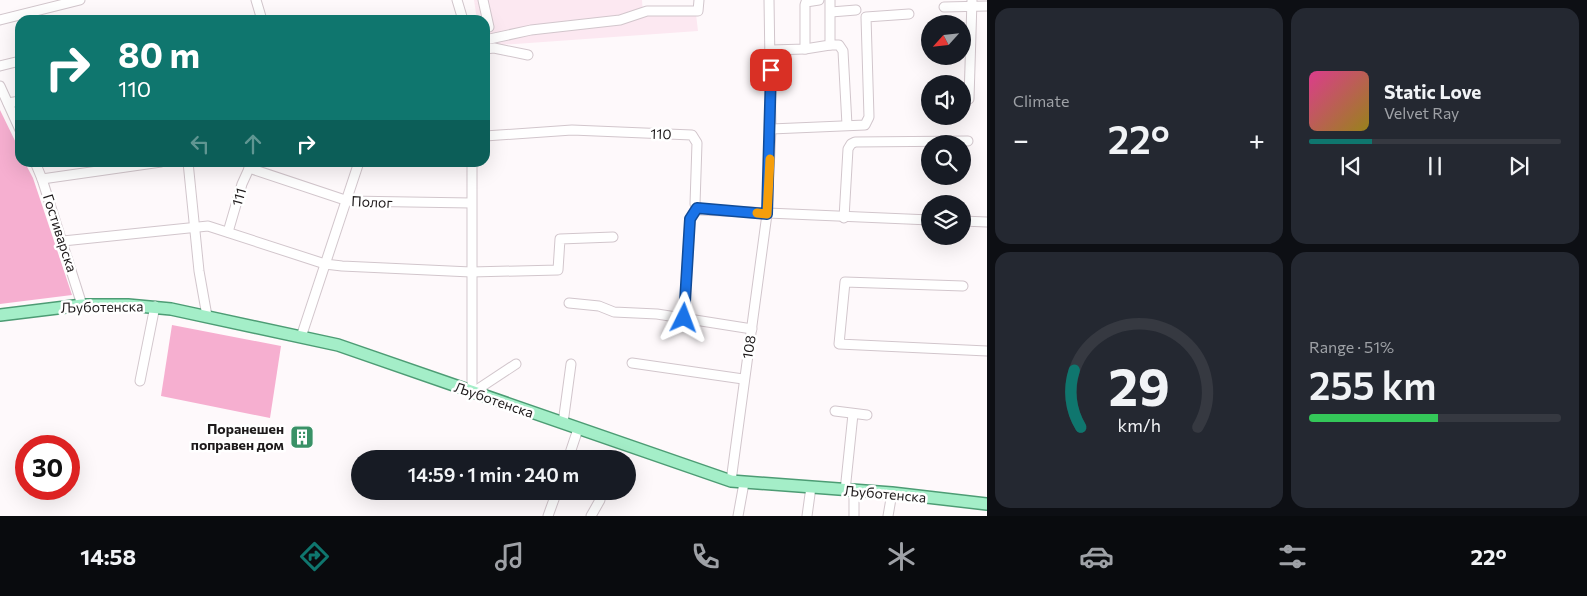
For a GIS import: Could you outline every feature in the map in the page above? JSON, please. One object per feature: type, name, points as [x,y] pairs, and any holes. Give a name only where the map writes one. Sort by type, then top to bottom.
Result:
[{"type":"main road","name":"Љуботенска","points":[[0,315],[82,305],[155,306],[338,345],[472,393],[731,481],[892,493],[987,504]]},
{"type":"street","points":[[20,15],[80,0]]},
{"type":"street","points":[[256,0],[260,15]]},
{"type":"street","points":[[457,0],[462,15]]},
{"type":"street","points":[[483,0],[486,15]]},
{"type":"street","points":[[490,39],[532,30],[620,20],[647,11],[698,11],[699,0]]},
{"type":"street","name":"108","points":[[731,481],[743,379],[752,329],[767,214],[771,129],[769,0]]},
{"type":"street","points":[[805,49],[805,5],[806,2],[819,0]]},
{"type":"street","points":[[830,0],[830,44]]},
{"type":"street","points":[[970,75],[971,3]]},
{"type":"street","points":[[944,7],[971,3],[987,6]]},
{"type":"street","points":[[831,12],[856,10]]},
{"type":"street","points":[[771,129],[865,124],[869,118],[866,17],[909,14]]},
{"type":"street","points":[[0,20],[15,16]]},
{"type":"street","points":[[771,50],[805,49],[830,44],[839,45],[843,51],[847,125]]},
{"type":"street","points":[[490,48],[528,55]]},
{"type":"street","points":[[0,66],[15,62]]},
{"type":"street","points":[[0,86],[15,119]]},
{"type":"street","points":[[8,103],[15,102]]},
{"type":"street","name":"110","points":[[490,136],[572,130],[692,136],[697,143],[695,204],[697,208]]},
{"type":"street","points":[[844,218],[848,149],[851,144],[855,142],[921,141]]},
{"type":"street","name":"Гостиварска","points":[[37,167],[63,241],[82,305]]},
{"type":"street","points":[[42,179],[126,167]]},
{"type":"street","points":[[188,167],[194,227],[207,316]]},
{"type":"street","name":"111","points":[[228,232],[251,167]]},
{"type":"street","name":"Полог","points":[[254,167],[348,201],[471,203]]},
{"type":"street","points":[[301,337],[348,201],[358,167]]},
{"type":"street","points":[[472,167],[472,393]]},
{"type":"street","points":[[684,318],[690,219],[697,208],[767,214],[921,220]]},
{"type":"street","points":[[971,221],[987,222]]},
{"type":"street","points":[[63,241],[208,226],[326,264],[471,272],[558,270],[560,239],[613,237]]},
{"type":"street","points":[[963,286],[845,282],[839,344],[987,351]]},
{"type":"street","points":[[570,303],[599,306],[614,312],[657,314],[752,329]]},
{"type":"street","points":[[140,381],[155,306]]},
{"type":"street","points":[[632,363],[743,379]]},
{"type":"street","points":[[472,393],[516,364]]},
{"type":"street","points":[[563,423],[571,364]]},
{"type":"street","points":[[835,411],[866,415]]},
{"type":"street","points":[[853,414],[849,491],[854,516]]},
{"type":"street","points":[[571,450],[578,429]]},
{"type":"street","points":[[738,516],[744,483]]},
{"type":"street","points":[[807,516],[811,488]]},
{"type":"street","points":[[888,516],[892,493]]},
{"type":"street","points":[[548,516],[554,500]]},
{"type":"street","points":[[591,516],[600,500]]},
{"type":"shaded area","points":[[474,0],[642,0],[643,14],[696,14],[698,31],[490,46],[490,15],[476,15]]},
{"type":"shaded area","points":[[0,110],[15,141],[15,167],[27,167],[33,178],[72,295],[0,304]]},
{"type":"shaded area","points":[[172,325],[281,346],[270,418],[161,396]]},
{"type":"slow traffic","points":[[757,213],[767,214],[770,159]]},
{"type":"place","name":"Поранешен поправен дом","points":[[302,437]]},
{"type":"route","points":[[684,318],[690,219],[697,208],[701,210],[767,214],[771,129],[771,70]]}]
